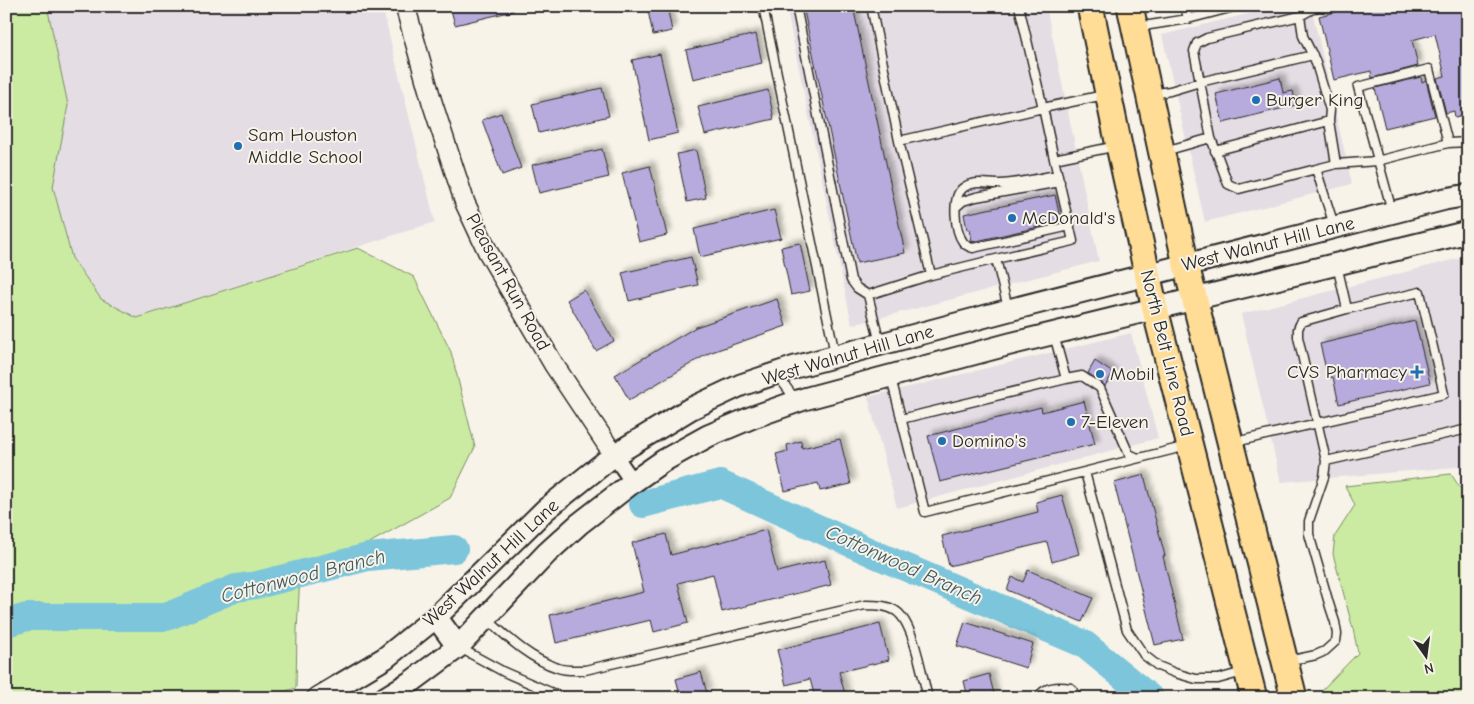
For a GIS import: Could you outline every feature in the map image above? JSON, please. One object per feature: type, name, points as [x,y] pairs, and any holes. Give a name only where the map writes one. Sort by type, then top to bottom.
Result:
[{"type":"main road","name":"North Belt Line Road","points":[[1090,6],[1155,309],[1254,698]]},
{"type":"main road","name":"North Belt Line Road","points":[[1132,17],[1194,299],[1294,698]]},
{"type":"main road","name":"West Walnut Hill Lane","points":[[318,698],[385,658],[436,617],[545,510],[614,456],[690,409],[741,385],[836,356],[1009,310],[1445,199],[1468,195]]},
{"type":"main road","name":"West Walnut Hill Lane","points":[[396,695],[458,647],[546,553],[579,524],[663,461],[708,436],[798,401],[890,376],[1054,333],[1468,232]]},
{"type":"main road","points":[[880,344],[890,376]]},
{"type":"main road","points":[[463,592],[485,618]]},
{"type":"main road","points":[[436,617],[458,647]]},
{"type":"main road","points":[[1248,671],[1285,662]]},
{"type":"street","name":"Pleasant Run Road","points":[[405,6],[432,102],[465,203],[488,252],[554,365],[633,482]]},
{"type":"lane","points":[[763,6],[836,356]]},
{"type":"lane","points":[[796,6],[851,280],[857,288],[868,296],[880,344]]},
{"type":"lane","points":[[871,6],[899,140],[931,275]]},
{"type":"lane","points":[[868,296],[931,275],[1073,241],[1019,6]]},
{"type":"lane","points":[[1185,6],[1188,19]]},
{"type":"lane","points":[[1132,17],[1188,19],[1238,6]]},
{"type":"lane","points":[[1318,6],[1300,16],[1207,38],[1197,44],[1194,51],[1211,138],[1228,184],[1239,189],[1336,164],[1378,161],[1448,143],[1468,142]]},
{"type":"lane","points":[[1300,16],[1304,36],[1313,56],[1330,110],[1329,121],[1336,164]]},
{"type":"lane","points":[[1149,95],[1313,56]]},
{"type":"lane","points":[[1392,213],[1358,87],[1429,69],[1448,143]]},
{"type":"lane","points":[[899,140],[1108,94]]},
{"type":"lane","points":[[1215,151],[1329,121]]},
{"type":"lane","points":[[1161,152],[1211,138]]},
{"type":"lane","points":[[1054,159],[1119,146]]},
{"type":"lane","points":[[1316,169],[1335,227]]},
{"type":"lane","points":[[956,208],[963,201],[976,197],[1059,178]]},
{"type":"lane","points":[[1059,178],[1000,184],[982,182],[969,185],[963,188],[958,195],[956,222],[959,235],[967,246],[973,248],[1070,226]]},
{"type":"lane","points":[[996,260],[1009,310]]},
{"type":"lane","points":[[1337,263],[1347,309]]},
{"type":"lane","points":[[1230,443],[1318,422],[1444,394],[1420,292],[1301,322],[1298,329],[1298,337],[1318,422],[1326,461],[1324,476],[1309,521],[1309,534],[1337,634],[1336,641],[1325,651],[1285,662]]},
{"type":"lane","points":[[1054,333],[1066,379]]},
{"type":"lane","points":[[776,374],[798,401]]},
{"type":"lane","points":[[890,376],[925,512],[1190,446]]},
{"type":"lane","points":[[901,419],[1082,376],[1100,388],[1129,454],[1139,459]]},
{"type":"lane","points":[[1326,461],[1468,429]]},
{"type":"lane","points":[[1085,472],[1127,630],[1144,655],[1158,666],[1196,679],[1218,679],[1248,671]]},
{"type":"lane","points":[[485,618],[515,644],[539,659],[559,669],[585,670],[865,605],[882,605],[896,611],[905,621],[912,635],[928,698]]},
{"type":"lane","points":[[458,647],[504,672],[564,698]]},
{"type":"lane","points":[[1038,698],[1040,692],[1048,688],[1060,686],[1071,688],[1078,698]]},
{"type":"shaded area","name":"Sam Houston Middle School","points":[[47,6],[382,6],[435,222],[136,318],[101,299],[72,258],[53,187],[68,105]]},
{"type":"shaded area","points":[[786,6],[1046,6],[1099,261],[852,325]]},
{"type":"shaded area","points":[[1280,6],[1311,6],[1352,184],[1205,222],[1162,35]]},
{"type":"shaded area","points":[[1468,256],[1468,466],[1281,482],[1241,314]]},
{"type":"shaded area","points":[[1131,333],[1158,438],[897,508],[868,397]]},
{"type":"green space","points":[[6,6],[47,6],[68,105],[53,187],[72,258],[101,299],[137,318],[358,248],[414,277],[451,352],[475,447],[450,498],[364,546],[300,575],[296,688],[263,698],[6,698]]},
{"type":"green space","points":[[1451,474],[1468,500],[1468,698],[1325,698],[1322,690],[1358,653],[1333,554],[1335,536],[1355,505],[1345,486]]},
{"type":"building","points":[[450,6],[512,6],[513,11],[455,25]]},
{"type":"building","points":[[647,6],[667,6],[672,31],[653,35]]},
{"type":"building","points":[[803,6],[853,6],[905,253],[857,263]]},
{"type":"building","points":[[1359,6],[1468,6],[1468,115],[1455,118],[1454,111],[1446,113],[1437,78],[1445,76],[1435,34],[1412,40],[1418,66],[1372,78],[1371,71],[1334,80],[1319,16]]},
{"type":"building","points":[[756,34],[762,63],[693,79],[686,50]]},
{"type":"building","points":[[660,54],[678,133],[649,140],[632,60]]},
{"type":"building","points":[[1421,77],[1422,82],[1426,80],[1435,116],[1385,128],[1375,88]]},
{"type":"building","name":"Burger King","points":[[1280,78],[1283,93],[1293,91],[1296,105],[1223,123],[1216,94]]},
{"type":"building","points":[[602,88],[609,116],[539,133],[532,104]]},
{"type":"building","points":[[768,90],[774,119],[705,135],[698,107]]},
{"type":"building","points":[[501,113],[521,168],[502,175],[482,120]]},
{"type":"building","points":[[602,149],[609,177],[539,193],[532,165]]},
{"type":"building","points":[[696,150],[706,198],[687,202],[677,154]]},
{"type":"building","points":[[650,166],[667,235],[639,242],[622,173]]},
{"type":"building","name":"McDonald's","points":[[1055,195],[1061,222],[972,242],[970,229],[967,230],[964,214]]},
{"type":"building","points":[[774,210],[781,238],[700,257],[694,229]]},
{"type":"building","points":[[800,243],[810,291],[791,295],[781,247]]},
{"type":"building","points":[[691,257],[698,285],[629,301],[622,273]]},
{"type":"building","points":[[584,290],[614,341],[596,351],[567,300]]},
{"type":"building","points":[[777,299],[786,326],[709,353],[629,400],[615,375],[696,327]]},
{"type":"building","name":"CVS Pharmacy","points":[[1415,321],[1430,383],[1339,404],[1333,377],[1328,378],[1320,344]]},
{"type":"building","name":"Mobil","points":[[1095,361],[1113,373],[1105,386],[1088,373]]},
{"type":"building","points":[[1084,401],[1095,444],[940,482],[928,436],[1041,407],[1042,412]]},
{"type":"building","points":[[840,439],[851,484],[820,491],[818,483],[785,491],[776,454],[788,451],[787,445],[801,441],[802,448]]},
{"type":"building","points":[[1144,475],[1165,556],[1163,556],[1183,639],[1155,645],[1114,483]]},
{"type":"building","points":[[1062,495],[1079,554],[1052,562],[1047,542],[949,566],[942,536],[1038,512],[1036,502]]},
{"type":"building","points":[[766,530],[777,572],[825,560],[831,585],[722,612],[713,574],[678,583],[688,623],[654,632],[651,620],[556,643],[550,615],[644,592],[632,543],[666,534],[671,555]]},
{"type":"building","points":[[1028,570],[1093,598],[1082,622],[1007,590],[1012,577],[1023,582]]},
{"type":"building","points":[[965,622],[1033,644],[1026,668],[957,646]]},
{"type":"building","points":[[880,624],[889,660],[839,672],[846,698],[815,698],[810,679],[786,685],[777,650]]},
{"type":"building","points":[[701,672],[707,693],[681,698],[676,679]]},
{"type":"building","points":[[989,674],[995,698],[968,698],[964,681]]},
{"type":"waterway","name":"Cottonwood Branch","points":[[643,504],[720,484],[877,555],[1084,644],[1150,698]]},
{"type":"waterway","name":"Cottonwood Branch","points":[[6,623],[27,617],[166,617],[236,588],[257,585],[368,557],[454,549]]},
{"type":"place","name":"Burger King","points":[[1256,100]]},
{"type":"place","name":"Sam Houston Middle School","points":[[238,146]]},
{"type":"place","name":"McDonald's","points":[[1012,218]]},
{"type":"place","name":"CVS Pharmacy","points":[[1417,372]]},
{"type":"place","name":"Mobil","points":[[1100,374]]},
{"type":"place","name":"7-Eleven","points":[[1071,422]]},
{"type":"place","name":"Domino's","points":[[942,441]]}]
